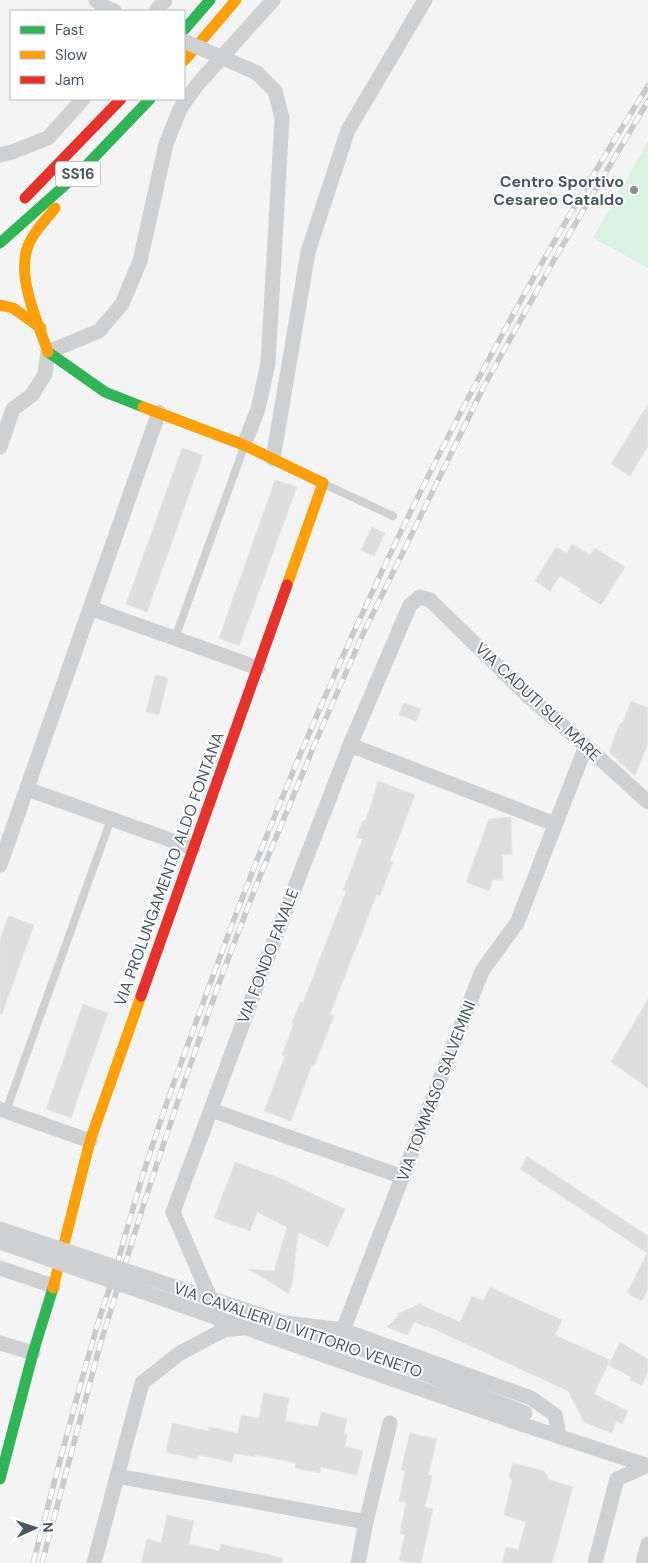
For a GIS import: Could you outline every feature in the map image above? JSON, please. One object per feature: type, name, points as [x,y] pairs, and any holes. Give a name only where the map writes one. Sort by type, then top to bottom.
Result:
[{"type":"main road","points":[[185,29],[210,0]]},
{"type":"main road","points":[[185,60],[236,0]]},
{"type":"main road","name":"SS16","points":[[20,203],[121,100]]},
{"type":"main road","name":"SS16","points":[[0,243],[83,169],[149,100]]},
{"type":"main road","name":"SS16","points":[[48,352],[28,289],[24,266],[28,246],[83,169]]},
{"type":"main road","points":[[0,305],[13,308],[41,328]]},
{"type":"main road","points":[[48,352],[105,392],[244,445],[323,484]]},
{"type":"main road","name":"VIA PROLUNGAMENTO ALDO FONTANA","points":[[0,1479],[33,1353],[58,1270],[90,1141],[323,484]]},
{"type":"street","points":[[0,447],[6,411],[32,395],[45,374],[48,352],[99,331],[122,304],[140,261],[166,144],[180,109],[197,85],[273,0]]},
{"type":"street","points":[[273,459],[308,252],[348,130],[425,0]]},
{"type":"street","points":[[185,41],[256,73],[275,91],[282,118],[268,363],[258,409],[244,445]]},
{"type":"street","points":[[0,155],[48,138],[83,100]]},
{"type":"street","points":[[0,865],[159,412]]},
{"type":"street","name":"VIA FONDO FAVALE","points":[[224,1330],[173,1212],[257,985],[350,744],[410,605],[420,597],[430,600]]},
{"type":"street","name":"VIA CADUTI SUL MARE","points":[[430,600],[528,696],[648,802]]},
{"type":"street","points":[[90,608],[258,668]]},
{"type":"street","points":[[350,744],[555,824]]},
{"type":"street","name":"VIA TOMMASO SALVEMINI","points":[[343,1330],[482,971],[516,923],[586,746]]},
{"type":"street","points":[[27,789],[193,848]]},
{"type":"street","points":[[3,1110],[90,1141]]},
{"type":"street","points":[[211,1110],[403,1177]]},
{"type":"street","name":"VIA CAVALIERI DI VITTORIO VENETO","points":[[0,1229],[351,1345],[523,1418],[647,1467]]},
{"type":"street","name":"VIA CAVALIERI DI VITTORIO VENETO","points":[[0,1242],[523,1418],[558,1428],[647,1467]]},
{"type":"street","points":[[0,1268],[53,1286]]},
{"type":"street","points":[[94,1563],[142,1384],[180,1353],[224,1330],[286,1323],[343,1330],[531,1398],[555,1415],[558,1428]]},
{"type":"street","points":[[0,1343],[33,1353]]},
{"type":"street","points":[[358,1563],[390,1423]]},
{"type":"street","points":[[596,1563],[617,1479],[647,1467]]},
{"type":"street","points":[[117,1476],[366,1522]]},
{"type":"street","points":[[643,1563],[648,1544]]},
{"type":"lane","points":[[175,638],[244,445]]},
{"type":"lane","points":[[323,484],[393,516]]},
{"type":"lane","points":[[3,1110],[111,819]]},
{"type":"green space","name":"Centro Sportivo Cesareo Cataldo","points":[[648,141],[648,268],[593,238]]},
{"type":"building","points":[[648,404],[648,446],[630,476],[611,464]]},
{"type":"building","points":[[182,448],[203,455],[147,612],[126,604]]},
{"type":"building","points":[[275,480],[297,487],[239,646],[219,638]]},
{"type":"building","points":[[372,527],[385,533],[374,556],[361,550]]},
{"type":"building","points":[[572,544],[590,555],[595,548],[625,567],[601,605],[579,591],[581,589],[560,576],[550,591],[535,581],[556,547],[567,553]]},
{"type":"building","points":[[155,675],[168,678],[159,715],[146,712]]},
{"type":"building","points":[[631,701],[648,708],[648,743],[635,776],[609,752]]},
{"type":"building","points":[[404,703],[421,709],[416,721],[399,715]]},
{"type":"building","points":[[378,781],[415,795],[390,861],[393,862],[380,896],[377,894],[330,1014],[334,1016],[314,1066],[312,1065],[291,1121],[264,1111],[285,1056],[282,1055],[294,1023],[292,1023],[300,1002],[303,1003],[346,891],[343,890],[363,839],[356,837],[363,820],[365,821]]},
{"type":"building","points":[[511,817],[512,854],[502,855],[503,880],[493,880],[489,891],[466,882],[489,819]]},
{"type":"building","points":[[9,916],[34,925],[2,1014],[0,1014],[0,939]]},
{"type":"building","points":[[648,999],[648,1088],[611,1062]]},
{"type":"building","points":[[83,1004],[108,1013],[71,1118],[46,1109]]},
{"type":"building","points":[[527,1156],[648,1236],[648,1289],[642,1301],[630,1295],[631,1293],[627,1293],[647,1253],[520,1169]]},
{"type":"building","points":[[235,1162],[282,1179],[345,1209],[328,1247],[298,1232],[293,1281],[289,1294],[249,1269],[274,1271],[287,1227],[257,1212],[250,1231],[214,1218]]},
{"type":"building","points":[[490,1287],[562,1320],[555,1335],[610,1360],[594,1394],[628,1411],[622,1424],[616,1421],[612,1433],[584,1422],[568,1391],[427,1326],[414,1322],[408,1335],[387,1327],[399,1315],[397,1314],[422,1303],[421,1305],[460,1322],[472,1296],[483,1301]]},
{"type":"building","points":[[620,1342],[648,1359],[648,1371],[642,1385],[630,1380],[631,1377],[609,1365]]},
{"type":"building","points":[[264,1393],[289,1398],[285,1421],[318,1427],[321,1412],[347,1419],[344,1434],[347,1435],[345,1446],[363,1451],[357,1475],[321,1467],[320,1473],[295,1468],[296,1463],[256,1455],[255,1457],[234,1453],[232,1462],[198,1455],[197,1459],[166,1452],[172,1423],[208,1431],[209,1427],[238,1433],[241,1415],[259,1418]]},
{"type":"building","points":[[410,1433],[437,1439],[428,1475],[432,1476],[425,1507],[433,1509],[421,1563],[399,1560],[405,1535],[400,1533],[406,1502],[399,1501],[405,1471],[401,1470]]},
{"type":"building","points":[[513,1463],[544,1471],[550,1480],[573,1487],[552,1563],[502,1563],[506,1547],[518,1550],[526,1522],[504,1515],[512,1481],[509,1475]]},
{"type":"building","points":[[167,1515],[194,1521],[189,1544],[219,1551],[221,1544],[283,1558],[282,1563],[141,1563],[147,1539],[161,1543]]},
{"type":"railway","points":[[33,1563],[96,1328],[153,1144],[190,1037],[254,867],[302,751],[405,523],[461,412],[520,301],[648,86]]},
{"type":"railway","points":[[42,1563],[100,1345],[146,1197],[223,972],[258,881],[316,741],[362,636],[485,384],[558,253],[648,101]]},
{"type":"traffic: fast","points":[[185,29],[210,0]]},
{"type":"traffic: fast","points":[[0,243],[83,169],[149,100]]},
{"type":"traffic: fast","points":[[48,352],[105,392],[143,407]]},
{"type":"traffic: fast","points":[[0,1479],[33,1353],[53,1288]]},
{"type":"traffic: slow","points":[[185,60],[236,0]]},
{"type":"traffic: slow","points":[[48,352],[26,286],[25,258],[33,236],[55,208]]},
{"type":"traffic: slow","points":[[0,305],[13,308],[41,328]]},
{"type":"traffic: slow","points":[[143,407],[244,445],[323,483],[287,585]]},
{"type":"traffic: slow","points":[[53,1288],[90,1141],[141,996]]},
{"type":"traffic: jam","points":[[25,198],[120,100]]},
{"type":"traffic: jam","points":[[141,996],[287,585]]},
{"type":"place","name":"Centro Sportivo Cesareo Cataldo","points":[[634,190]]}]
